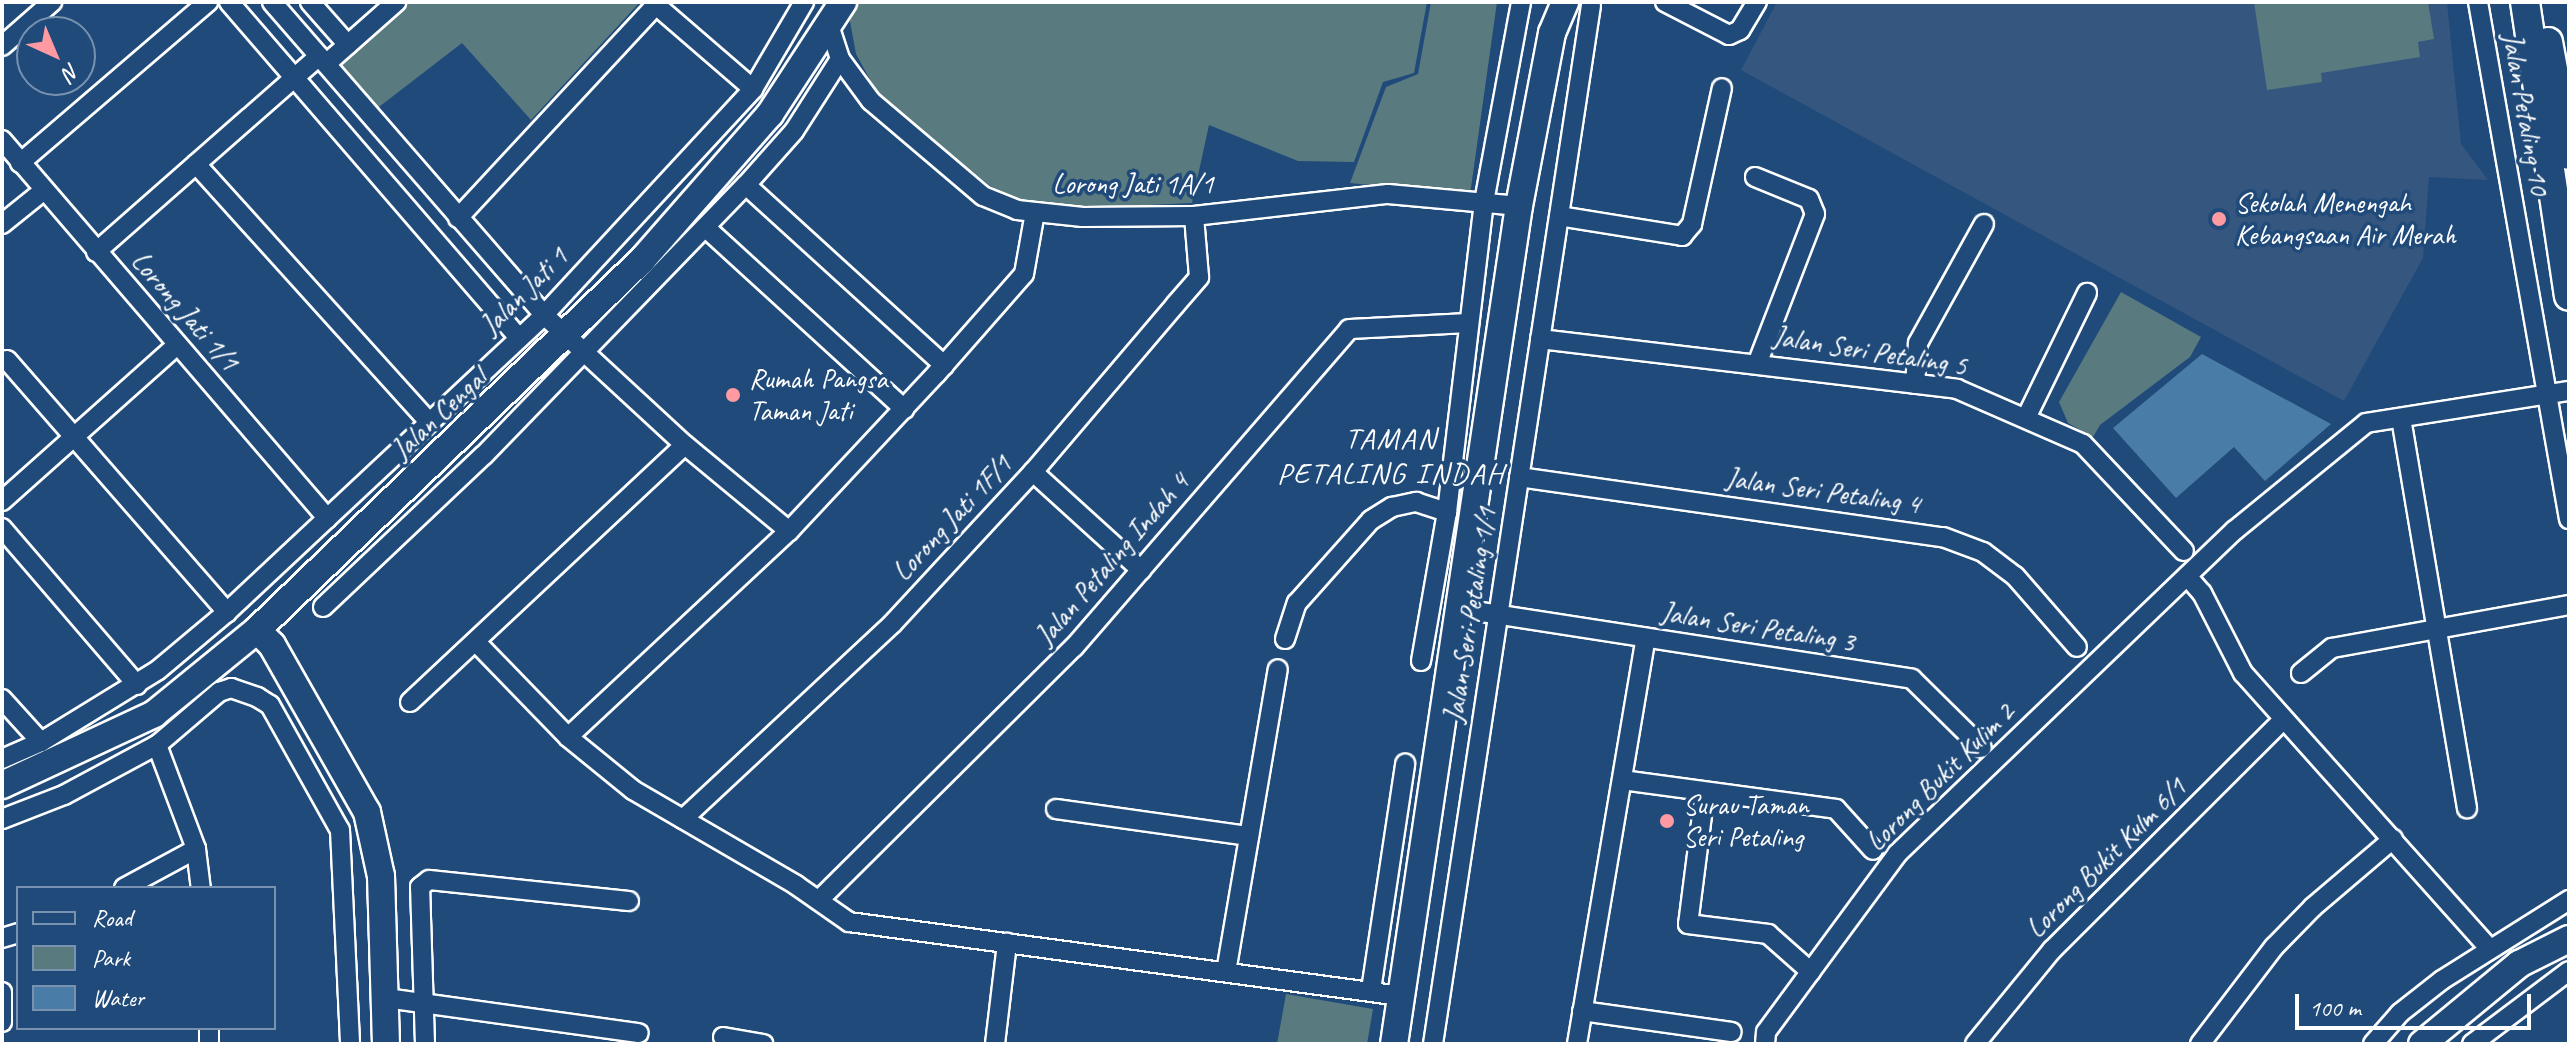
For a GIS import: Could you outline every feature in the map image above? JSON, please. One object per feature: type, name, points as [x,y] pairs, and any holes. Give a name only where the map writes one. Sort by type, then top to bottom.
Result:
[{"type":"main road","points":[[2525,2],[2569,296]]},
{"type":"main road","points":[[2543,2],[2569,155]]},
{"type":"street","points":[[2,46],[52,2]]},
{"type":"street","points":[[20,163],[208,2]]},
{"type":"street","points":[[229,2],[519,338]]},
{"type":"street","points":[[272,2],[544,315],[685,445],[789,531]]},
{"type":"street","points":[[310,2],[348,45]]},
{"type":"street","points":[[96,252],[294,78],[348,45],[396,2]]},
{"type":"street","name":"Jalan Jati 1","points":[[25,755],[137,685],[227,612],[544,315],[753,89],[804,2]]},
{"type":"street","name":"Jalan Cengal","points":[[2,785],[25,755],[154,714],[257,630],[577,344],[770,114],[843,2]]},
{"type":"street","points":[[1421,661],[1447,512],[1484,202],[1521,2]]},
{"type":"street","points":[[1394,1044],[1462,609],[1519,206],[1552,33],[1565,2]]},
{"type":"street","points":[[1665,2],[1719,33],[1734,34],[1745,23],[1757,2]]},
{"type":"street","name":"Jalan Petaling 10","points":[[2478,2],[2569,519]]},
{"type":"street","points":[[458,218],[658,4],[753,89]]},
{"type":"street","name":"Jalan Seri Petaling 1/1","points":[[1433,1044],[1591,6]]},
{"type":"street","name":"Lorong Jati 1A/1","points":[[829,25],[840,59],[871,101],[983,196],[1035,212],[1194,216],[1388,194],[1519,206]]},
{"type":"street","points":[[323,607],[577,344],[705,227],[746,185],[794,131],[840,59]]},
{"type":"street","points":[[1559,216],[1682,236],[1692,224],[1722,88]]},
{"type":"street","name":"Lorong Jati 1/1","points":[[2,140],[327,518]]},
{"type":"street","points":[[196,164],[428,421]]},
{"type":"street","points":[[1755,177],[1809,199],[1815,214],[1758,362]]},
{"type":"street","points":[[746,185],[944,365]]},
{"type":"street","points":[[2,224],[43,191]]},
{"type":"street","points":[[568,737],[789,531],[944,365],[1024,274],[1035,212]]},
{"type":"street","name":"Lorong Jati 1F/1","points":[[683,819],[893,623],[1033,472],[1199,277],[1194,216]]},
{"type":"street","points":[[1915,384],[1918,343],[1984,224]]},
{"type":"street","points":[[705,227],[904,409]]},
{"type":"street","points":[[2027,416],[2087,293]]},
{"type":"street","name":"Jalan Petaling Indah 4","points":[[819,900],[989,735],[1141,570],[1349,329],[1469,323]]},
{"type":"street","name":"Jalan Seri Petaling 5","points":[[1540,339],[1758,362],[1957,389],[2027,416],[2083,444],[2184,551]]},
{"type":"street","points":[[2,501],[177,345]]},
{"type":"street","points":[[7,360],[72,440],[227,612]]},
{"type":"street","name":"Lorong Bukit Kulim 2","points":[[1765,1044],[1766,1032],[1897,854],[2235,530],[2366,423],[2569,391]]},
{"type":"street","points":[[2401,418],[2467,808]]},
{"type":"street","points":[[410,702],[685,445]]},
{"type":"street","points":[[1033,472],[1141,570]]},
{"type":"street","name":"Jalan Seri Petaling 4","points":[[1519,477],[1943,537],[1983,552],[2015,576],[2077,647]]},
{"type":"street","points":[[1285,639],[1297,603],[1371,520],[1392,507],[1416,502],[1447,512]]},
{"type":"street","points":[[2,528],[137,685]]},
{"type":"street","points":[[2187,576],[2202,593],[2243,673],[2490,949]]},
{"type":"street","points":[[2301,673],[2332,648],[2569,605]]},
{"type":"street","name":"Jalan Seri Petaling 3","points":[[1462,609],[1912,679],[1982,748]]},
{"type":"street","points":[[257,630],[272,645],[367,812],[381,876],[386,1044]]},
{"type":"street","points":[[1577,1044],[1646,638]]},
{"type":"street","points":[[476,642],[568,737],[633,790],[819,900],[849,922],[1401,996]]},
{"type":"street","points":[[1226,972],[1278,669]]},
{"type":"street","points":[[2,819],[64,795],[157,745],[219,692],[245,691],[270,705],[340,830],[350,1044]]},
{"type":"street","points":[[2,699],[25,755]]},
{"type":"street","name":"Lorong Bukit Kulm 6/1","points":[[1975,1044],[2052,950],[2284,719]]},
{"type":"street","points":[[2,740],[25,755]]},
{"type":"street","points":[[157,745],[196,849],[201,886]]},
{"type":"street","points":[[1371,990],[1405,764]]},
{"type":"street","points":[[1622,780],[1836,809],[1873,850]]},
{"type":"street","points":[[1705,792],[1688,924],[1768,934],[1811,972]]},
{"type":"street","points":[[1056,809],[1249,836]]},
{"type":"street","points":[[2200,1044],[2284,937],[2393,839]]},
{"type":"street","points":[[128,886],[196,849]]},
{"type":"street","points":[[425,1044],[420,887],[429,880],[629,901]]},
{"type":"street","points":[[2373,1044],[2400,1013],[2490,949],[2569,900]]},
{"type":"street","points":[[2429,1042],[2519,964],[2569,939]]},
{"type":"street","points":[[995,1044],[1007,943]]},
{"type":"street","points":[[2472,1044],[2569,971]]},
{"type":"street","points":[[2,992],[2,1022]]},
{"type":"street","points":[[386,998],[639,1033]]},
{"type":"street","points":[[1582,1011],[1732,1032]]},
{"type":"street","points":[[723,1037],[763,1044]]},
{"type":"shaded area","name":"Sekolah Menengah Kebangsaan Air Merah","points":[[1777,2],[2447,2],[2461,144],[2488,180],[2429,177],[2423,258],[2344,401],[1741,70]]},
{"type":"green space","points":[[406,2],[640,2],[531,120],[462,43],[375,110],[335,63]]},
{"type":"green space","points":[[857,2],[1427,2],[1414,73],[1383,82],[1354,162],[1298,161],[1209,125],[1192,203],[1087,208],[1019,201],[989,185],[878,94],[856,54],[849,16]]},
{"type":"green space","points":[[1431,2],[1497,2],[1470,195],[1350,183],[1386,87],[1418,74]]},
{"type":"green space","points":[[2254,2],[2428,2],[2434,39],[2418,42],[2420,57],[2321,73],[2322,82],[2267,90]]},
{"type":"green space","points":[[2121,292],[2201,337],[2190,357],[2100,425],[2093,437],[2068,423],[2059,402]]},
{"type":"green space","points":[[1286,994],[1373,1009],[1367,1044],[1277,1044]]},
{"type":"water","points":[[2202,354],[2331,424],[2265,481],[2234,447],[2176,498],[2113,428]]},
{"type":"place","name":"Sekolah Menengah Kebangsaan Air Merah","points":[[2219,219]]},
{"type":"place","name":"Rumah Pangsa Taman Jati","points":[[733,395]]},
{"type":"place","name":"Surau Taman Seri Petaling","points":[[1667,821]]},
{"type":"district","name":"TAMAN PETALING INDAH","points":[[1391,455]]}]
